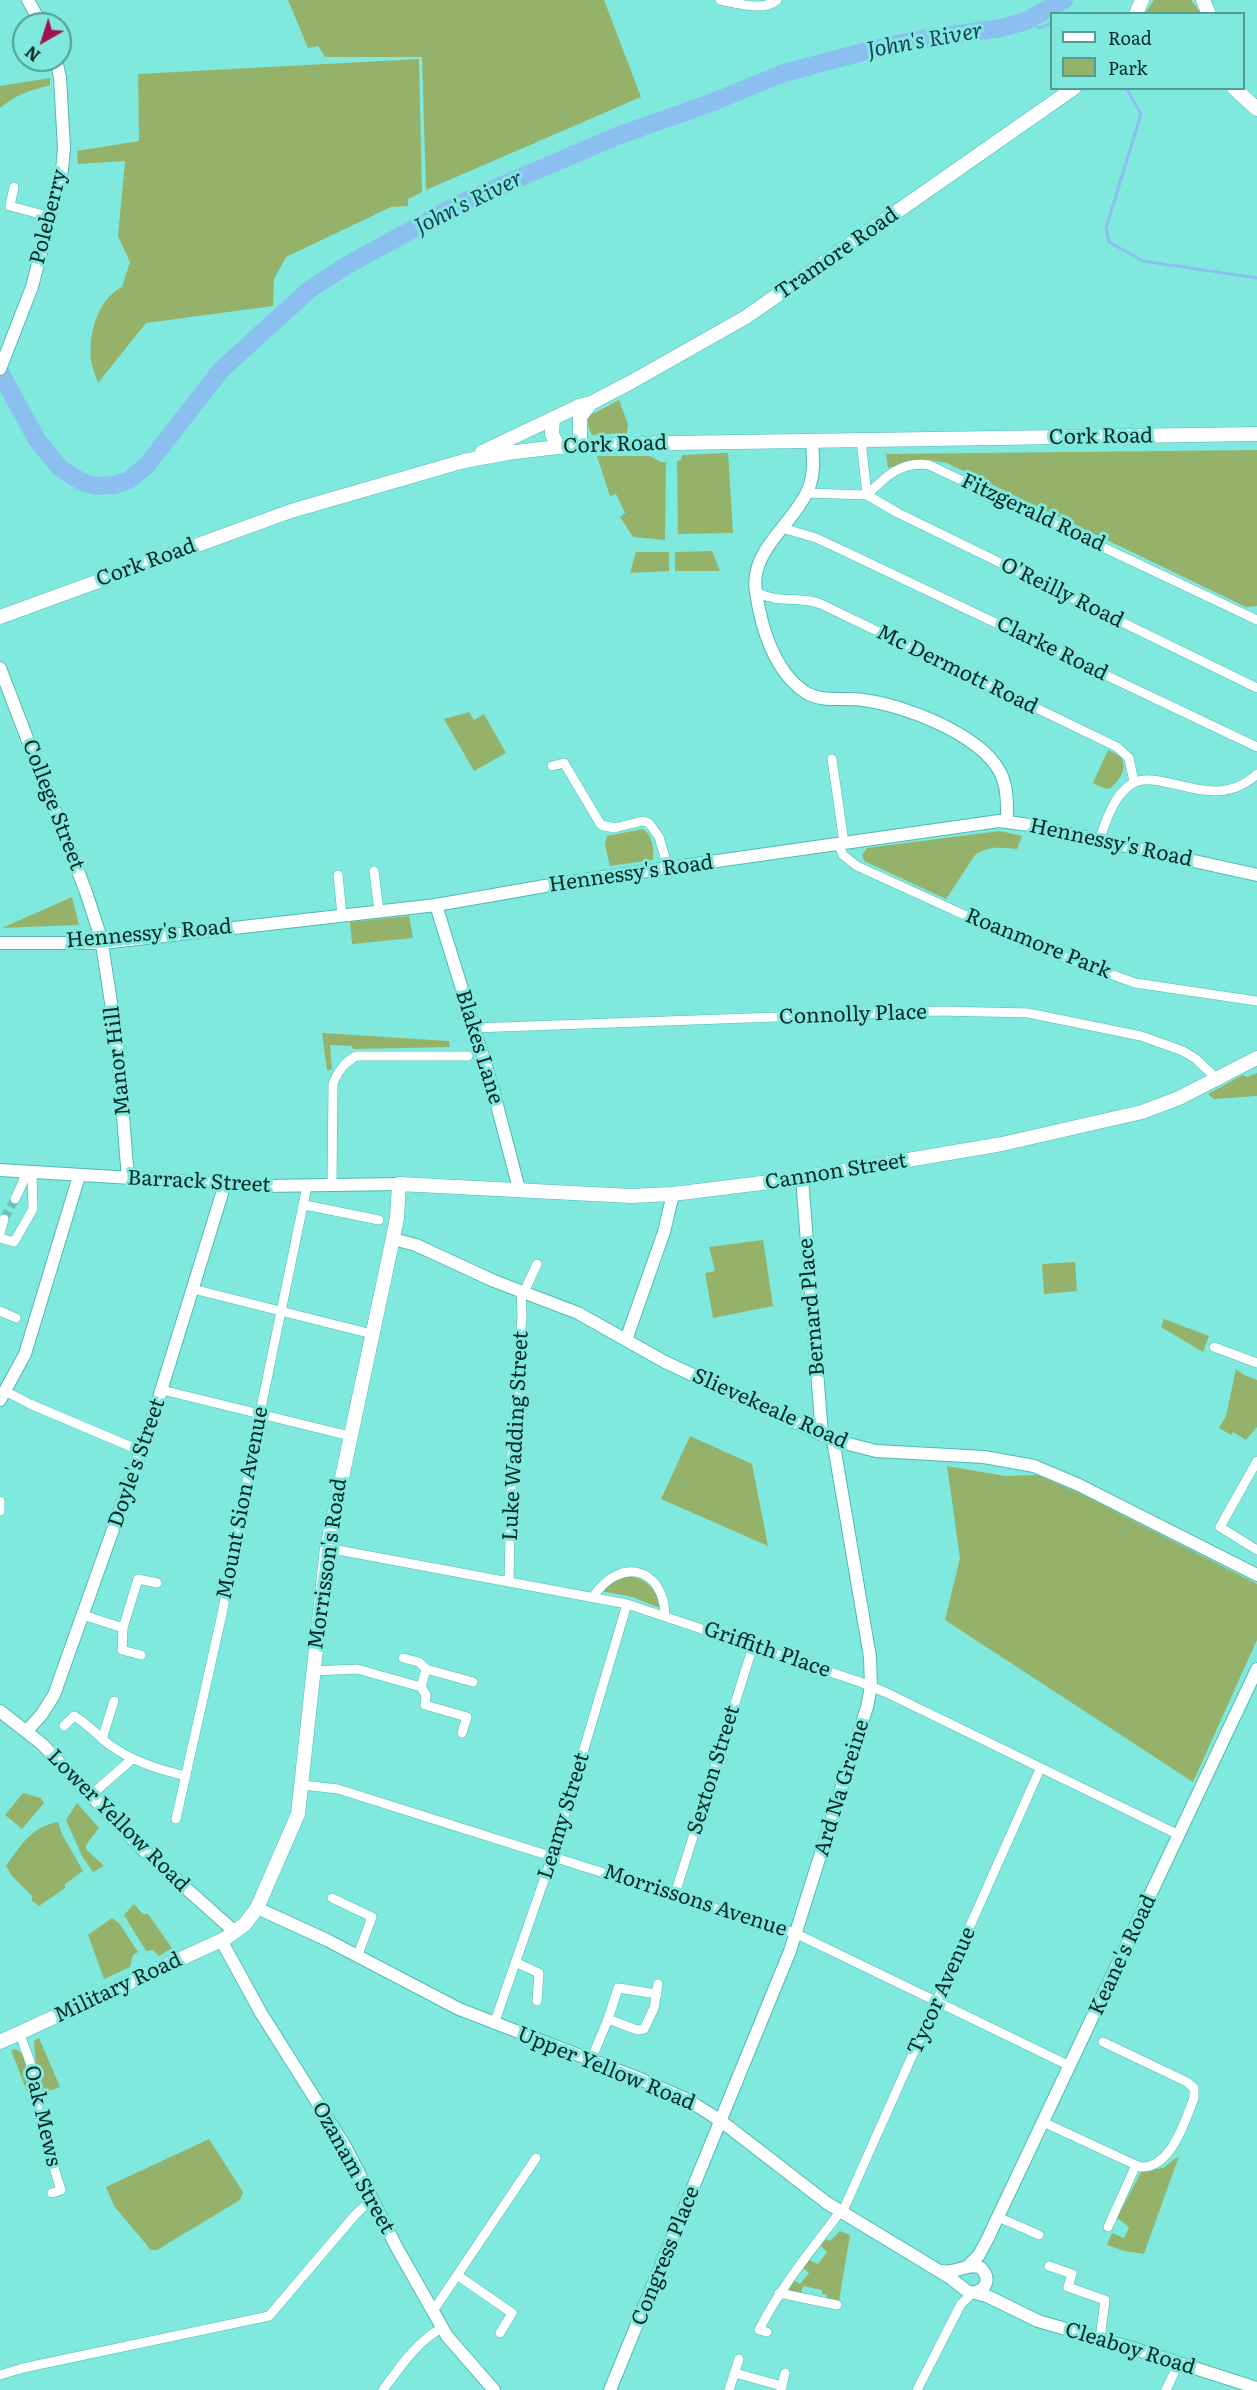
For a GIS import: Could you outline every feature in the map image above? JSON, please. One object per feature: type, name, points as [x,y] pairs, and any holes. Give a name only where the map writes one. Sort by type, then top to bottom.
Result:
[{"type":"main road","name":"Tramore Road","points":[[464,461],[579,406],[591,403],[746,317],[1071,90]]},
{"type":"main road","points":[[1236,90],[1257,109]]},
{"type":"main road","points":[[580,446],[579,422],[582,412],[591,403]]},
{"type":"main road","points":[[553,418],[552,434],[558,447]]},
{"type":"main road","name":"Cork Road","points":[[0,617],[291,511],[464,461],[558,447],[1257,434]]},
{"type":"main road","name":"Cannon Street","points":[[399,1184],[519,1189],[610,1196],[674,1194],[802,1178],[991,1146],[1117,1118],[1162,1105],[1257,1058]]},
{"type":"main road","name":"Morrisson's Road","points":[[235,1932],[248,1921],[257,1908],[294,1825],[302,1785],[327,1548],[393,1239],[399,1184]]},
{"type":"main road","name":"Military Road","points":[[0,2043],[235,1932]]},
{"type":"street","points":[[720,0],[755,6],[771,4],[777,0]]},
{"type":"street","name":"Poleberry","points":[[0,369],[32,287],[51,217],[64,155],[59,72]]},
{"type":"street","points":[[14,187],[10,206],[51,217]]},
{"type":"street","points":[[807,493],[867,495],[861,440]]},
{"type":"street","points":[[812,441],[813,473],[807,493],[758,564],[755,577],[756,592],[771,647],[785,671],[800,688],[820,698],[862,700],[899,708],[932,721],[969,742],[1000,771],[1006,790],[1007,822]]},
{"type":"street","name":"Fitzgerald Road","points":[[867,495],[880,482],[899,469],[915,464],[935,467],[1257,619]]},
{"type":"street","name":"O'Reilly Road","points":[[867,495],[898,513],[1257,688]]},
{"type":"street","name":"Clarke Road","points":[[782,528],[816,538],[1257,747]]},
{"type":"street","name":"Mc Dermott Road","points":[[756,592],[777,600],[806,600],[820,604],[1117,747],[1129,758],[1134,782]]},
{"type":"street","name":"College Street","points":[[0,668],[86,892],[102,943]]},
{"type":"street","points":[[832,759],[841,843]]},
{"type":"street","points":[[552,766],[564,763],[597,821],[607,828],[643,821],[649,823],[659,837],[668,868]]},
{"type":"street","points":[[1099,840],[1118,797],[1134,782],[1151,780],[1221,791],[1241,786],[1257,774]]},
{"type":"street","name":"Hennessy's Road","points":[[0,943],[102,943],[436,905],[562,883],[991,822],[1007,822],[1099,840],[1257,875]]},
{"type":"street","name":"Roanmore Park","points":[[841,843],[843,855],[857,866],[1028,944],[1135,983],[1257,1001]]},
{"type":"street","points":[[374,871],[379,911]]},
{"type":"street","points":[[338,875],[342,915]]},
{"type":"street","name":"Blakes Lane","points":[[436,905],[506,1137],[519,1189]]},
{"type":"street","name":"Manor Hill","points":[[102,943],[118,1051],[128,1179]]},
{"type":"street","name":"Connolly Place","points":[[474,1028],[940,1011],[1015,1011],[1076,1021],[1157,1040],[1190,1054],[1218,1078]]},
{"type":"street","points":[[332,1186],[333,1084],[338,1072],[347,1061],[356,1056],[468,1056]]},
{"type":"street","name":"Barrack Street","points":[[0,1170],[225,1184],[332,1186],[399,1184]]},
{"type":"street","points":[[15,1198],[28,1172]]},
{"type":"street","points":[[0,1238],[14,1242],[33,1209],[28,1172]]},
{"type":"street","points":[[80,1176],[54,1252],[25,1354],[2,1396],[30,1404],[141,1451]]},
{"type":"street","name":"Bernard Place","points":[[802,1178],[828,1437]]},
{"type":"street","name":"Doyle's Street","points":[[27,1731],[52,1699],[83,1615],[162,1390],[225,1184]]},
{"type":"street","name":"Mount Sion Avenue","points":[[176,1819],[229,1580],[260,1413],[305,1205],[307,1186]]},
{"type":"street","points":[[626,1340],[664,1232],[674,1194]]},
{"type":"street","points":[[305,1205],[379,1220]]},
{"type":"street","points":[[0,1233],[4,1219]]},
{"type":"street","name":"Slievekeale Road","points":[[393,1239],[416,1245],[578,1313],[671,1365],[828,1437],[876,1451],[984,1457],[1034,1466],[1079,1485],[1257,1575]]},
{"type":"street","points":[[522,1291],[537,1264]]},
{"type":"street","points":[[194,1290],[372,1334]]},
{"type":"street","name":"Luke Wadding Street","points":[[509,1581],[511,1461],[522,1291]]},
{"type":"street","points":[[0,1311],[16,1318]]},
{"type":"street","points":[[1214,1347],[1257,1363]]},
{"type":"street","points":[[162,1390],[350,1436]]},
{"type":"street","name":"Ard Na Greine","points":[[721,2121],[797,1934],[861,1727],[871,1686],[867,1641],[828,1437]]},
{"type":"street","points":[[1257,1461],[1220,1527],[1257,1550]]},
{"type":"street","points":[[0,1501],[0,1511]]},
{"type":"street","name":"Griffith Place","points":[[327,1548],[593,1597],[627,1604],[665,1616],[871,1686],[1179,1835]]},
{"type":"street","points":[[593,1597],[613,1576],[628,1571],[638,1573],[651,1580],[661,1591],[665,1616]]},
{"type":"street","points":[[141,1655],[122,1650],[123,1628],[138,1579],[157,1583]]},
{"type":"street","name":"Leamy Street","points":[[494,2024],[552,1857],[627,1604]]},
{"type":"street","points":[[83,1615],[123,1628]]},
{"type":"street","name":"Sexton Street","points":[[675,1894],[753,1646]]},
{"type":"street","points":[[403,1658],[419,1662],[426,1669],[473,1682]]},
{"type":"street","points":[[313,1671],[357,1669],[421,1687],[426,1695],[425,1705],[467,1717],[462,1733]]},
{"type":"street","points":[[421,1687],[426,1669]]},
{"type":"street","name":"Keane's Road","points":[[966,2268],[979,2255],[987,2240],[1257,1669]]},
{"type":"street","points":[[102,1739],[114,1701]]},
{"type":"street","name":"Lower Yellow Road","points":[[0,1710],[27,1731],[149,1856],[235,1932]]},
{"type":"street","points":[[64,1726],[74,1716],[84,1721],[102,1739],[132,1759],[186,1776]]},
{"type":"street","points":[[91,1795],[132,1759]]},
{"type":"street","name":"Tycor Avenue","points":[[767,2332],[759,2330],[779,2293],[841,2212],[1040,1768]]},
{"type":"street","name":"Morrissons Avenue","points":[[302,1785],[338,1789],[797,1934],[1070,2066]]},
{"type":"street","points":[[332,1898],[372,1917],[357,1957]]},
{"type":"street","name":"Upper Yellow Road","points":[[257,1908],[440,2000],[494,2024],[677,2094],[721,2121],[795,2180],[841,2212],[969,2290]]},
{"type":"street","name":"Ozanam Street","points":[[221,1940],[255,2004],[346,2148],[397,2248],[442,2328],[459,2352],[494,2390]]},
{"type":"street","points":[[517,1963],[539,1973],[537,2001]]},
{"type":"street","points":[[608,2019],[643,2030],[654,2008],[658,1984]]},
{"type":"street","points":[[591,2060],[608,2019],[617,1989],[657,1994]]},
{"type":"street","name":"Oak Mews","points":[[20,2034],[30,2062],[41,2127],[61,2190],[52,2193]]},
{"type":"street","points":[[1043,2122],[1136,2165],[1148,2167],[1167,2156],[1193,2100],[1195,2090],[1187,2082],[1102,2042]]},
{"type":"street","name":"Congress Place","points":[[610,2390],[721,2121]]},
{"type":"street","points":[[433,2311],[536,2158]]},
{"type":"street","points":[[1108,2227],[1136,2165]]},
{"type":"street","points":[[0,2375],[23,2368],[271,2315],[354,2215],[372,2199]]},
{"type":"street","points":[[998,2217],[1040,2235]]},
{"type":"street","name":"Keane's Road","points":[[986,2278],[987,2240]]},
{"type":"street","points":[[1049,2265],[1072,2274],[1068,2287],[1105,2300],[1100,2338]]},
{"type":"street","points":[[978,2266],[986,2278],[982,2289],[969,2290],[960,2276],[966,2268],[978,2266]]},
{"type":"street","name":"Upper Yellow Road","points":[[932,2267],[947,2272],[966,2268]]},
{"type":"street","points":[[457,2275],[512,2313],[500,2333]]},
{"type":"street","name":"Cleaboy Road","points":[[986,2278],[1005,2306]]},
{"type":"street","points":[[917,2390],[969,2290]]},
{"type":"street","name":"Cleaboy Road","points":[[969,2290],[1038,2321],[1100,2338],[1257,2388]]},
{"type":"street","points":[[779,2293],[837,2305]]},
{"type":"street","points":[[383,2390],[416,2348],[442,2328]]},
{"type":"street","points":[[729,2390],[739,2359]]},
{"type":"street","points":[[1166,2390],[1179,2363]]},
{"type":"street","points":[[735,2373],[781,2388],[785,2373]]},
{"type":"green space","points":[[288,0],[604,0],[641,97],[426,190],[422,57],[325,57],[318,46],[308,48]]},
{"type":"green space","points":[[1154,0],[1191,0],[1200,12],[1146,12]]},
{"type":"green space","points":[[419,59],[422,192],[408,199],[408,206],[391,207],[286,257],[274,279],[273,306],[146,323],[98,383],[90,350],[93,329],[96,318],[107,300],[122,287],[130,262],[118,236],[125,161],[78,164],[77,151],[139,141],[138,74]]},
{"type":"green space","points":[[50,78],[50,85],[24,94],[0,108],[0,86]]},
{"type":"green space","points":[[619,400],[628,424],[627,433],[592,435],[587,417]]},
{"type":"green space","points":[[1257,450],[1257,606],[1246,607],[947,463],[922,459],[888,468],[886,454]]},
{"type":"green space","points":[[728,453],[733,533],[678,534],[677,461],[681,460],[682,455]]},
{"type":"green space","points":[[597,456],[650,456],[666,462],[665,540],[633,537],[620,517],[625,513],[616,494],[610,496]]},
{"type":"green space","points":[[712,551],[720,571],[675,571],[675,552]]},
{"type":"green space","points":[[636,552],[669,552],[669,571],[630,573]]},
{"type":"green space","points":[[469,712],[474,720],[484,714],[506,753],[474,771],[444,719]]},
{"type":"green space","points":[[1108,750],[1121,757],[1124,766],[1117,781],[1111,788],[1106,789],[1093,783]]},
{"type":"green space","points":[[643,829],[649,835],[652,843],[653,860],[610,866],[605,845],[607,836]]},
{"type":"green space","points":[[1000,831],[1022,836],[1017,849],[990,848],[975,855],[946,899],[864,861],[862,855],[867,848]]},
{"type":"green space","points":[[72,897],[79,925],[2,928]]},
{"type":"green space","points":[[409,916],[413,938],[352,944],[350,922]]},
{"type":"green space","points":[[322,1033],[449,1041],[450,1047],[353,1049],[352,1046],[330,1045],[332,1070],[327,1070]]},
{"type":"green space","points":[[1257,1073],[1257,1096],[1214,1099],[1208,1094],[1243,1075],[1247,1077]]},
{"type":"green space","points":[[763,1240],[773,1306],[713,1318],[705,1273],[715,1271],[709,1247]]},
{"type":"green space","points":[[1075,1262],[1077,1291],[1044,1294],[1042,1264]]},
{"type":"green space","points":[[1164,1319],[1209,1336],[1203,1352],[1161,1327]]},
{"type":"green space","points":[[1236,1369],[1257,1380],[1257,1427],[1246,1440],[1233,1432],[1231,1435],[1219,1428],[1226,1416]]},
{"type":"green space","points":[[690,1436],[752,1464],[768,1546],[661,1499]]},
{"type":"green space","points":[[947,1466],[1005,1476],[1037,1475],[1079,1493],[1257,1584],[1257,1640],[1193,1782],[945,1620],[960,1558]]},
{"type":"green space","points":[[622,1576],[636,1578],[648,1584],[656,1594],[660,1608],[632,1597],[601,1591]]},
{"type":"green space","points":[[23,1793],[41,1798],[44,1803],[22,1829],[5,1815]]},
{"type":"green space","points":[[77,1803],[99,1828],[86,1845],[86,1849],[104,1866],[93,1872],[82,1856],[66,1820]]},
{"type":"green space","points":[[58,1822],[62,1834],[83,1871],[65,1884],[65,1888],[39,1906],[32,1901],[32,1896],[12,1876],[6,1866],[28,1838],[41,1828]]},
{"type":"green space","points":[[134,1904],[143,1914],[148,1914],[172,1948],[159,1956],[153,1950],[146,1951],[124,1915]]},
{"type":"green space","points":[[112,1918],[119,1923],[138,1952],[133,1955],[130,1967],[104,1979],[88,1935]]},
{"type":"green space","points":[[39,2038],[60,2087],[38,2095],[34,2041]]},
{"type":"green space","points":[[15,2049],[24,2057],[26,2063],[29,2097],[11,2050]]},
{"type":"green space","points":[[209,2139],[243,2192],[240,2200],[157,2250],[151,2250],[114,2206],[106,2187]]},
{"type":"green space","points":[[1179,2156],[1144,2254],[1124,2251],[1107,2245],[1112,2233],[1124,2238],[1129,2227],[1117,2218],[1141,2172],[1163,2168]]},
{"type":"green space","points":[[840,2231],[850,2235],[839,2301],[826,2300],[827,2295],[822,2294],[822,2290],[803,2286],[801,2294],[789,2290],[788,2286],[793,2280],[800,2284],[809,2273],[802,2267],[809,2260],[818,2264],[827,2252],[821,2246],[826,2239],[830,2241]]},
{"type":"waterway","name":"John's River","points":[[0,372],[37,440],[60,468],[82,482],[95,486],[115,485],[129,480],[147,465],[221,370],[309,290],[349,264],[461,203],[617,136],[708,104],[784,73],[916,40],[1001,28],[1026,21],[1064,0]]},
{"type":"waterway","points":[[1026,21],[1039,28],[1050,24]]},
{"type":"waterway","points":[[1127,90],[1141,114],[1106,228],[1109,242],[1143,261],[1257,278]]},
{"type":"tunnel","points":[[4,1219],[15,1199]]}]
